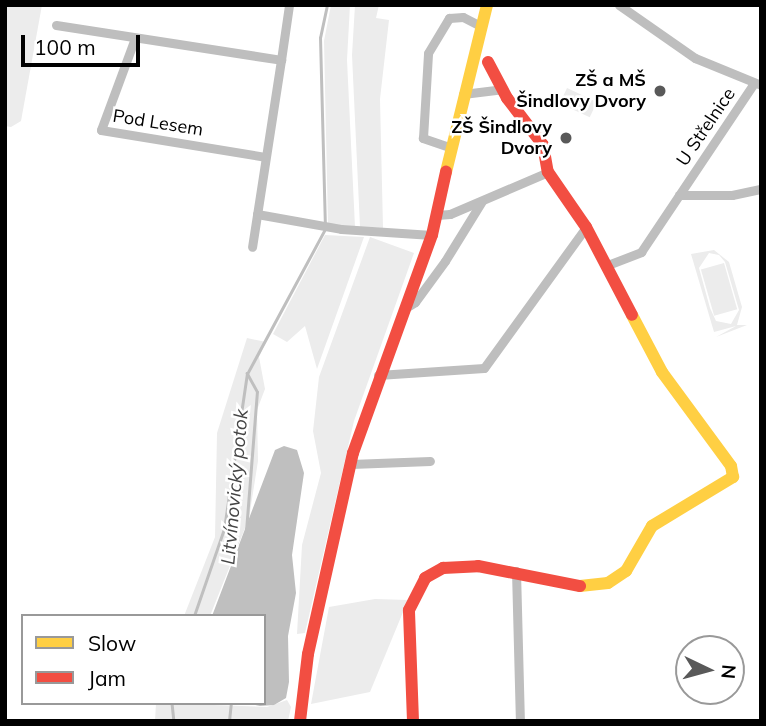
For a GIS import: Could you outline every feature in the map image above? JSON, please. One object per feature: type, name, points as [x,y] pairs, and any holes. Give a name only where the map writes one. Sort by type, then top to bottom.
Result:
[{"type":"street","points":[[253,247],[289,5]]},
{"type":"street","points":[[459,16],[463,5]]},
{"type":"street","points":[[300,721],[308,654],[351,464],[378,375],[432,235],[479,25],[487,5]]},
{"type":"street","points":[[619,5],[695,58],[757,84]]},
{"type":"street","points":[[452,148],[426,143],[422,133],[428,53],[444,22],[459,16],[479,25]]},
{"type":"street","points":[[55,25],[281,61]]},
{"type":"street","name":"Pod Lesem","points":[[135,38],[101,130],[265,157]]},
{"type":"street","points":[[413,721],[408,627],[415,590],[425,578],[443,568],[478,566],[591,587],[618,578],[652,526],[733,477],[731,466],[662,372],[586,227],[548,172],[543,145],[502,89],[488,62]]},
{"type":"street","name":"U Střelnice","points":[[605,267],[641,252],[757,84]]},
{"type":"street","points":[[463,94],[473,96],[502,89]]},
{"type":"street","points":[[437,215],[482,201],[548,172]]},
{"type":"street","name":"U Střelnice","points":[[680,195],[761,189]]},
{"type":"street","points":[[402,309],[415,302],[482,201]]},
{"type":"street","points":[[257,214],[341,229],[432,235]]},
{"type":"street","points":[[378,375],[484,368],[586,227]]},
{"type":"street","points":[[351,464],[430,461]]},
{"type":"street","points":[[516,571],[520,721]]},
{"type":"shaded area","points":[[5,5],[42,5],[21,121],[11,127],[5,126]]},
{"type":"shaded area","points":[[331,5],[350,5],[347,60],[355,227],[328,225],[324,41]]},
{"type":"shaded area","points":[[355,5],[379,5],[376,18],[389,20],[380,99],[383,228],[360,227],[352,55]]},
{"type":"shaded area","points":[[567,88],[597,102],[590,117],[560,103]]},
{"type":"shaded area","points":[[325,235],[364,237],[317,369],[305,326],[287,342],[273,334]]},
{"type":"shaded area","points":[[370,237],[414,253],[354,421],[305,633],[297,634],[302,545],[321,473],[313,431],[319,377]]},
{"type":"shaded area","points":[[714,250],[729,262],[742,307],[737,325],[747,325],[716,337],[736,326],[714,332],[691,254]],"holes":[[[709,253],[719,255],[725,262],[739,310],[731,324],[716,321],[699,268]]]},
{"type":"shaded area","points":[[724,263],[737,309],[714,316],[701,270]]},
{"type":"shaded area","points":[[247,338],[266,342],[259,357],[265,389],[257,410],[258,461],[249,518],[211,614],[185,614],[215,537],[217,433]]},
{"type":"shaded area","points":[[284,446],[297,450],[304,473],[292,555],[296,593],[288,636],[289,682],[286,698],[274,705],[260,706],[255,705],[266,705],[266,614],[213,614],[275,450]]},
{"type":"shaded area","points":[[375,599],[408,600],[370,692],[311,704],[329,607]]},
{"type":"shaded area","points":[[287,700],[291,707],[288,721],[155,721],[156,705],[267,707]]},
{"type":"waterway","name":"Litvínovický potok","points":[[246,531],[257,392],[247,374],[325,229],[320,38],[327,5]]},
{"type":"waterway","points":[[195,614],[224,529],[247,374]]},
{"type":"waterway","points":[[172,705],[174,721]]},
{"type":"waterway","name":"Litvínovický potok","points":[[229,721],[231,705]]},
{"type":"traffic: slow","points":[[446,172],[487,5]]},
{"type":"traffic: slow","points":[[580,586],[608,583],[626,571],[652,526],[733,477],[731,466],[662,372],[632,315]]},
{"type":"traffic: jam","points":[[488,62],[507,98],[543,145],[548,172],[586,227],[632,315]]},
{"type":"traffic: jam","points":[[300,721],[308,654],[353,453],[432,235],[446,172]]},
{"type":"traffic: jam","points":[[413,721],[409,610],[425,578],[443,568],[478,566],[580,586]]},
{"type":"place","name":"ZŠ a MŠ Šindlovy Dvory","points":[[660,91]]},
{"type":"place","name":"ZŠ Šindlovy Dvory","points":[[566,138]]}]
